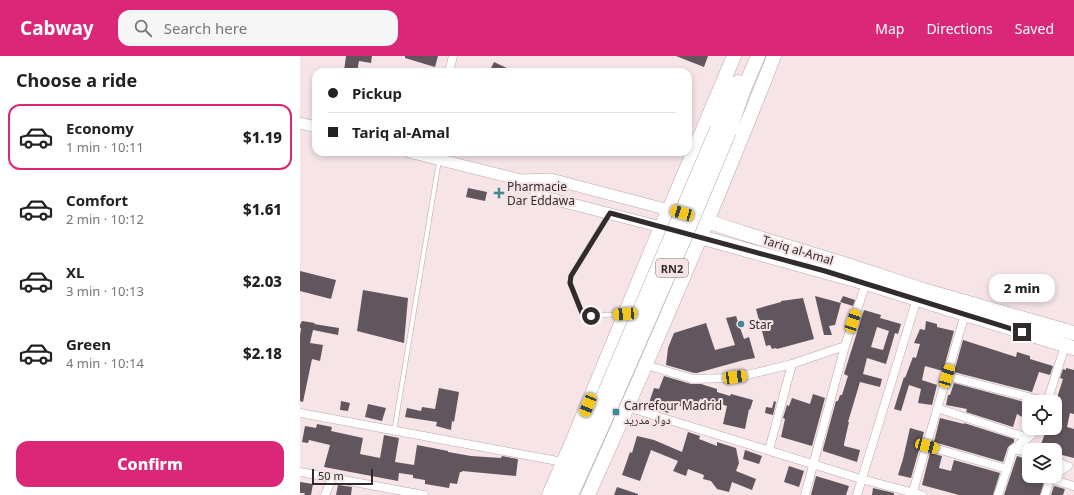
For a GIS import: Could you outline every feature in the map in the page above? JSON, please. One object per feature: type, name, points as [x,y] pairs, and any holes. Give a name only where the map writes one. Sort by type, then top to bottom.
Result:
[{"type":"highway","points":[[692,156],[734,56]]},
{"type":"highway","name":"RN2","points":[[571,495],[608,399],[723,130],[749,56]]},
{"type":"highway","name":"RN2","points":[[723,130],[744,89],[758,56]]},
{"type":"highway","points":[[588,495],[628,407],[736,153],[774,56]]},
{"type":"highway","points":[[549,495],[692,156]]},
{"type":"highway","name":"Tariq al-Amal","points":[[669,210],[842,263],[923,290],[1074,333]]},
{"type":"highway","name":"Tariq al-Amal","points":[[661,227],[866,283],[1069,347]]},
{"type":"highway","name":"RN2","points":[[561,495],[608,399]]},
{"type":"street","points":[[450,68],[453,56]]},
{"type":"street","points":[[300,123],[312,126]]},
{"type":"street","name":"Tariq al-Amal","points":[[424,156],[520,180],[551,180],[669,210]]},
{"type":"street","name":"Tariq al-Amal","points":[[520,180],[545,197],[661,227]]},
{"type":"street","points":[[805,495],[845,346],[866,283]]},
{"type":"street","points":[[857,495],[914,305],[918,299]]},
{"type":"street","points":[[913,494],[937,408],[966,314]]},
{"type":"street","points":[[646,365],[693,379],[743,376],[792,364],[845,346]]},
{"type":"street","points":[[1050,395],[1069,347]]},
{"type":"street","points":[[769,450],[792,364]]},
{"type":"street","points":[[947,376],[1022,396]]},
{"type":"street","points":[[628,407],[861,479],[913,494],[922,495]]},
{"type":"street","points":[[937,408],[1028,438]]},
{"type":"street","points":[[300,413],[394,432],[564,462]]},
{"type":"street","points":[[998,495],[1014,450],[1031,435]]},
{"type":"street","points":[[927,446],[1007,469]]},
{"type":"street","points":[[1014,450],[1022,451]]},
{"type":"street","points":[[1062,470],[1071,464]]},
{"type":"street","points":[[300,472],[424,495]]},
{"type":"street","points":[[325,495],[332,478]]},
{"type":"street","points":[[1062,480],[1074,486]]},
{"type":"street","points":[[1045,495],[1050,483]]},
{"type":"lane","points":[[394,432],[439,160]]},
{"type":"lane","points":[[610,213],[571,276],[570,283],[582,313],[591,316],[625,314]]},
{"type":"building","points":[[346,56],[372,56],[371,63],[359,61],[358,68],[344,68]]},
{"type":"building","points":[[405,56],[438,56],[435,67],[405,58]]},
{"type":"building","points":[[676,56],[708,56],[704,67]]},
{"type":"building","points":[[494,62],[507,68],[491,68]]},
{"type":"building","points":[[468,188],[487,192],[485,201],[466,197]]},
{"type":"building","points":[[300,271],[336,280],[331,299],[300,291]]},
{"type":"building","points":[[363,290],[408,298],[404,343],[357,331]]},
{"type":"building","points":[[815,296],[841,303],[835,325],[829,326],[832,335],[824,335]]},
{"type":"building","points":[[843,296],[855,300],[853,306],[840,302]]},
{"type":"building","points":[[803,298],[814,339],[777,349],[772,349],[770,345],[766,346],[756,309],[781,301]]},
{"type":"building","points":[[864,310],[881,315],[880,318],[901,324],[898,334],[895,333],[886,364],[867,358],[863,374],[882,379],[880,387],[860,382],[848,422],[844,444],[844,446],[860,450],[857,462],[823,451],[836,401],[838,401],[840,395],[842,395],[848,376],[844,374]],"holes":[[[877,327],[889,331],[883,350],[871,347]]]},
{"type":"building","points":[[736,316],[744,339],[749,337],[755,358],[697,373],[666,365],[668,348],[674,333],[706,323],[715,350],[735,345],[726,318]]},
{"type":"building","points":[[302,321],[339,328],[338,335],[313,330],[310,343],[323,345],[320,361],[312,359],[303,402],[300,401],[300,325]]},
{"type":"building","points":[[926,321],[937,324],[937,327],[954,331],[943,371],[925,366],[922,380],[937,385],[932,405],[918,403],[921,389],[909,385],[901,411],[894,409],[904,377],[905,378],[913,357],[916,358],[920,344],[914,343],[920,329],[925,330]]},
{"type":"building","points":[[963,340],[1016,357],[1017,352],[1030,356],[1030,359],[1053,366],[1050,375],[1039,372],[1032,392],[954,372]]},
{"type":"building","points":[[1066,368],[1074,370],[1074,414],[1070,413],[1067,427],[1074,429],[1074,458],[1062,455],[1062,443],[1041,443],[1044,435],[1062,435],[1062,395],[1058,395],[1063,379],[1060,378],[1063,369],[1066,370]]},
{"type":"building","points":[[664,376],[691,384],[701,384],[717,389],[717,392],[730,396],[731,394],[753,400],[750,410],[749,409],[745,429],[723,424],[727,406],[714,402],[700,399],[695,411],[671,403],[668,413],[648,406],[654,388],[659,389]]},
{"type":"building","points":[[954,383],[1022,401],[1022,417],[1017,414],[1013,427],[966,412],[967,409],[946,405],[948,395],[950,395]]},
{"type":"building","points":[[439,388],[459,392],[454,422],[452,421],[451,430],[436,426],[437,422],[405,417],[407,408],[421,411],[422,407],[435,409]]},
{"type":"building","points":[[813,394],[825,398],[812,446],[781,437],[785,419],[783,418],[787,405],[789,406],[792,398],[810,404]]},
{"type":"building","points":[[341,401],[350,403],[348,411],[340,410]]},
{"type":"building","points":[[774,401],[776,402],[773,415],[765,413],[766,407],[772,408]]},
{"type":"building","points":[[368,404],[386,408],[382,421],[365,417]]},
{"type":"building","points":[[940,418],[964,423],[1014,439],[1014,442],[1008,447],[1003,462],[934,442]]},
{"type":"building","points":[[317,424],[332,427],[331,431],[363,438],[360,454],[380,458],[384,435],[399,438],[395,462],[414,465],[417,445],[471,456],[501,458],[502,456],[518,459],[516,476],[462,471],[460,472],[457,484],[450,483],[449,488],[425,484],[425,480],[413,478],[413,475],[399,473],[398,481],[324,467],[330,445],[309,440],[308,443],[302,442],[305,426],[316,428]]},
{"type":"building","points":[[910,428],[924,432],[911,478],[898,475]]},
{"type":"building","points":[[688,432],[700,436],[699,439],[717,446],[717,442],[736,448],[739,463],[736,471],[756,479],[752,490],[732,482],[729,492],[717,489],[711,481],[703,479],[704,475],[688,469],[686,476],[673,471],[678,461],[651,450],[640,481],[622,475],[630,452],[632,453],[637,436],[654,440],[682,452]]},
{"type":"building","points":[[745,450],[762,456],[759,464],[743,459]]},
{"type":"building","points":[[930,453],[942,456],[939,468],[951,471],[954,460],[1000,473],[993,495],[959,495],[922,485]]},
{"type":"building","points":[[1017,456],[1022,458],[1022,483],[1044,483],[1040,495],[1004,495]]},
{"type":"building","points":[[789,466],[804,471],[799,487],[784,482]]},
{"type":"building","points":[[816,476],[849,486],[846,495],[811,495]]},
{"type":"building","points":[[300,482],[313,484],[311,495],[304,495],[305,493],[300,493]]},
{"type":"building","points":[[338,485],[352,487],[351,495],[336,495]]},
{"type":"building","points":[[1054,486],[1065,489],[1063,495],[1051,495]]},
{"type":"building","points":[[617,487],[638,494],[638,495],[614,495]]},
{"type":"building","points":[[873,488],[894,493],[894,495],[872,495]]},
{"type":"place","name":"Pharmacie Dar Eddawa","points":[[499,193]]},
{"type":"place","name":"Star","points":[[741,324]]},
{"type":"place","name":"Carrefour Madrid دوار مدريد","points":[[616,412]]},
{"type":"route","points":[[591,316],[582,313],[570,280],[610,213],[825,271],[1022,332]]}]
